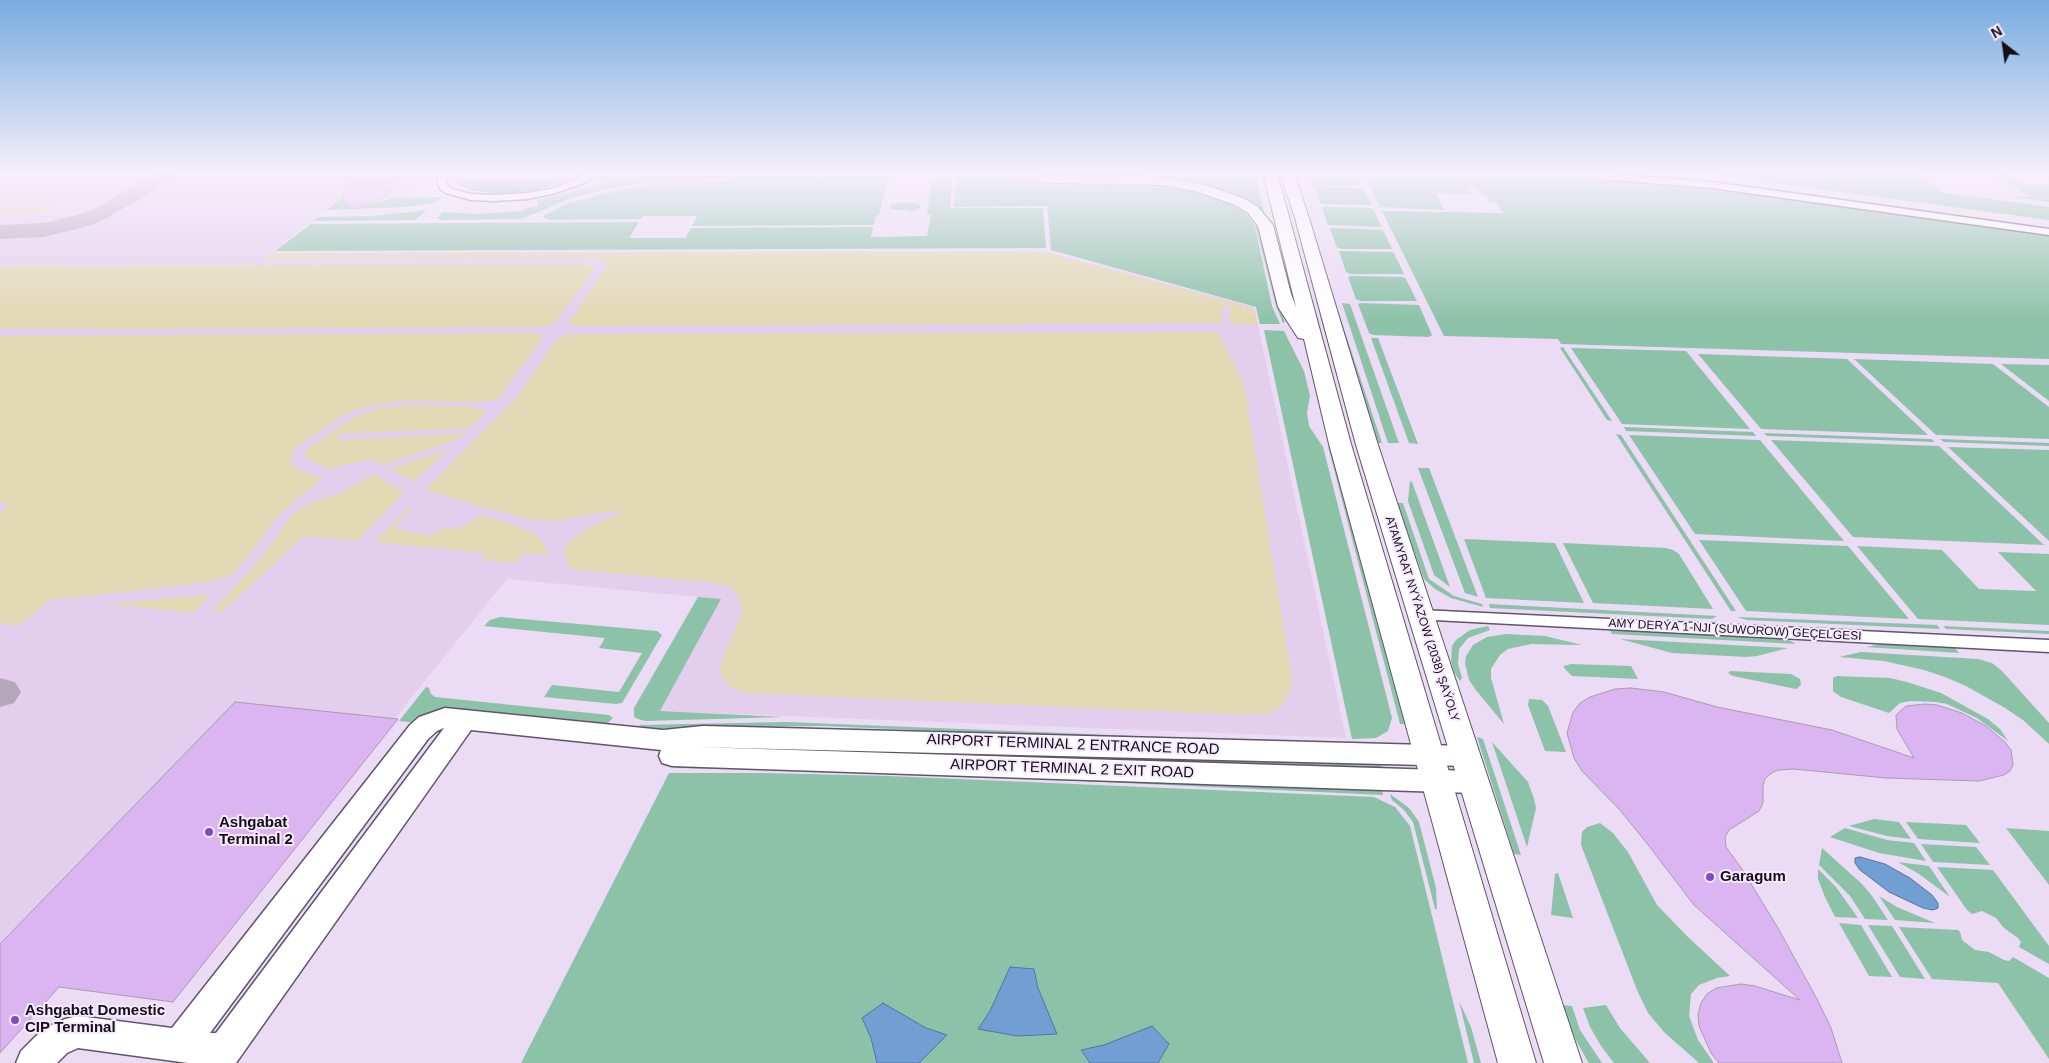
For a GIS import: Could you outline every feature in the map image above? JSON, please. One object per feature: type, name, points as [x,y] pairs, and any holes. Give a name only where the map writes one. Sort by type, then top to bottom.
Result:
[{"type":"main road","points":[[1263,223],[1287,307],[1316,352]]},
{"type":"main road","points":[[1283,223],[1340,444],[1517,1063]]},
{"type":"main road","name":"ATAMYRAT NYÝAZOW (2038) ŞAÝOLY","points":[[1303,223],[1367,445],[1558,1049]]},
{"type":"street","points":[[1982,223],[2049,232]]},
{"type":"street","points":[[2032,223],[2049,225]]},
{"type":"street","name":"AMY DERÝA 1-NJI (SUWOROW) GEÇELGESI","points":[[1420,615],[2049,646]]},
{"type":"street","name":"AIRPORT TERMINAL 2 EXIT ROAD","points":[[180,1045],[419,732],[428,724],[438,720],[450,718],[466,719],[662,740],[676,747],[1432,767],[1472,782]]},
{"type":"street","points":[[33,1063],[55,1041],[65,1035],[78,1032],[180,1045],[219,1057],[466,719]]},
{"type":"street","points":[[1432,767],[1465,756]]},
{"type":"street","points":[[1558,1049],[1576,1063]]},
{"type":"shaded area","points":[[0,223],[310,223],[271,253],[1044,251],[1254,307],[1346,738],[660,711],[721,599],[507,579],[395,718],[398,719],[173,1002],[59,987],[0,1053]]},
{"type":"green space","points":[[639,223],[629,238],[685,238],[691,228],[873,227],[871,237],[927,236],[930,223],[1044,223],[1046,248],[275,251],[311,224]]},
{"type":"green space","points":[[694,223],[875,223],[874,225],[692,226]]},
{"type":"green space","points":[[1049,223],[1253,223],[1272,306],[1280,324],[1260,324],[1256,307],[1051,250]]},
{"type":"green space","points":[[1255,223],[1257,223],[1277,300],[1285,322],[1283,323],[1276,306]]},
{"type":"green space","points":[[1327,223],[1380,223],[1382,227],[1328,225]]},
{"type":"green space","points":[[1388,223],[1954,223],[2049,236],[2049,359],[1561,344],[1558,339],[1444,336]]},
{"type":"green space","points":[[1330,229],[1383,230],[1392,249],[1341,249],[1337,247]]},
{"type":"green space","points":[[1339,251],[1394,253],[1404,274],[1350,274],[1346,272]]},
{"type":"green space","points":[[1348,277],[1403,277],[1406,279],[1417,301],[1360,301],[1356,299]]},
{"type":"green space","points":[[1325,281],[1328,281],[1382,443],[1378,443]]},
{"type":"green space","points":[[1342,303],[1350,304],[1399,443],[1388,443]]},
{"type":"green space","points":[[1358,304],[1419,305],[1432,335],[1429,337],[1373,335],[1369,333]]},
{"type":"green space","points":[[1264,330],[1284,331],[1304,371],[1310,396],[1307,413],[1309,426],[1323,447],[1392,718],[1388,731],[1376,738],[1352,739]]},
{"type":"green space","points":[[1371,338],[1378,338],[1418,444],[1409,443]]},
{"type":"green space","points":[[1563,347],[1612,421],[1607,420],[1560,348]]},
{"type":"green space","points":[[1571,348],[1686,351],[1750,429],[1622,424]]},
{"type":"green space","points":[[1698,354],[1847,359],[1928,435],[1761,429]]},
{"type":"green space","points":[[1854,359],[1993,364],[2049,407],[2049,439],[1936,435]]},
{"type":"green space","points":[[2001,364],[2049,365],[2049,401]]},
{"type":"green space","points":[[1624,427],[1753,432],[1756,436],[1626,431]]},
{"type":"green space","points":[[1764,433],[1931,439],[1935,442],[1767,436]]},
{"type":"green space","points":[[1616,434],[1621,435],[1736,611],[1731,611]]},
{"type":"green space","points":[[1629,435],[1760,440],[1844,541],[1695,534]]},
{"type":"green space","points":[[1940,439],[2049,443],[2049,446],[1944,442]]},
{"type":"green space","points":[[1771,440],[1939,446],[2044,545],[1853,537]]},
{"type":"green space","points":[[1328,446],[1331,446],[1405,724],[1400,724]]},
{"type":"green space","points":[[1948,447],[2049,450],[2049,541]]},
{"type":"green space","points":[[1418,468],[1429,468],[1478,597],[1465,593]]},
{"type":"green space","points":[[1410,481],[1412,482],[1450,587],[1434,575],[1408,501]]},
{"type":"green space","points":[[1397,503],[1403,503],[1429,579],[1454,596],[1482,604],[1483,607],[1451,598],[1435,589],[1424,579]]},
{"type":"green space","points":[[1464,539],[1555,543],[1584,603],[1486,598]]},
{"type":"green space","points":[[1699,540],[1848,546],[1909,619],[1746,611]]},
{"type":"green space","points":[[1563,543],[1666,548],[1673,550],[1679,554],[1713,609],[1593,603]]},
{"type":"green space","points":[[1857,546],[1942,550],[1979,589],[2036,591],[1998,552],[2049,554],[2049,625],[1918,619]]},
{"type":"green space","points":[[698,597],[721,599],[660,711],[783,717],[646,721],[634,717],[634,708]]},
{"type":"green space","points":[[1489,604],[1717,616],[1712,619],[1490,608]]},
{"type":"green space","points":[[500,617],[657,631],[662,635],[622,703],[544,697],[552,685],[619,692],[642,653],[599,648],[605,638],[484,626],[490,620]]},
{"type":"green space","points":[[1737,617],[1937,625],[1940,629],[1747,620]]},
{"type":"green space","points":[[1488,626],[1490,630],[1468,638],[1459,649],[1458,664],[1462,678],[1460,681],[1454,672],[1451,661],[1452,646],[1456,640],[1470,630]]},
{"type":"green space","points":[[1943,626],[2049,631],[2049,634],[1946,629]]},
{"type":"green space","points":[[1610,630],[1787,639],[1796,644],[1612,634]]},
{"type":"green space","points":[[1506,634],[1545,636],[1582,645],[1531,644],[1508,649],[1500,655],[1491,669],[1491,678],[1504,724],[1469,680],[1465,663],[1466,656],[1473,645],[1487,637]]},
{"type":"green space","points":[[1620,639],[1788,648],[1747,657],[1672,653]]},
{"type":"green space","points":[[1882,644],[1955,648],[1959,653],[1866,647]]},
{"type":"green space","points":[[1861,652],[1978,659],[1992,663],[2002,671],[2049,723],[2049,744],[2023,720],[2005,708],[1966,686],[1945,677],[1884,661],[1839,657]]},
{"type":"green space","points":[[1571,664],[1631,666],[1638,679],[1572,676],[1564,668],[1564,666]]},
{"type":"green space","points":[[1730,671],[1791,674],[1800,679],[1801,685],[1796,689],[1733,676],[1728,673]]},
{"type":"green space","points":[[1837,676],[1890,678],[1941,693],[1988,719],[2000,729],[2008,741],[1977,718],[1947,704],[1911,701],[1900,703],[1889,713],[1841,697],[1833,691],[1833,678]]},
{"type":"green space","points":[[426,687],[429,688],[431,694],[435,697],[609,715],[613,718],[606,725],[418,723],[399,721]]},
{"type":"green space","points":[[1529,699],[1542,700],[1548,706],[1566,752],[1545,751],[1528,705]]},
{"type":"green space","points":[[786,722],[1363,745],[1364,749],[822,726],[663,728],[662,730],[649,729],[638,725]]},
{"type":"green space","points":[[1477,737],[1483,739],[1521,855],[1514,854]]},
{"type":"green space","points":[[1492,742],[1528,782],[1534,799],[1536,808],[1527,847]]},
{"type":"green space","points":[[698,745],[957,748],[1381,765],[1386,770],[1383,772],[841,750],[701,749],[697,747]]},
{"type":"green space","points":[[679,766],[889,767],[1382,790],[1383,795],[888,772],[676,768]]},
{"type":"green space","points":[[669,773],[889,776],[1374,797],[1395,807],[1410,826],[1468,1063],[521,1063]]},
{"type":"green space","points":[[1390,794],[1409,808],[1419,822],[1436,888],[1437,909],[1435,909],[1413,822],[1404,810],[1392,800]]},
{"type":"green space","points":[[1874,819],[1899,822],[1911,839],[1887,836],[1849,826]]},
{"type":"green space","points":[[1906,822],[1966,825],[1980,843],[1918,839]]},
{"type":"green space","points":[[1600,823],[1613,833],[1628,852],[1657,905],[1730,976],[1717,978],[1699,985],[1691,994],[1689,1016],[1698,1040],[1714,1063],[1699,1063],[1664,1032],[1648,1013],[1637,990],[1581,845],[1582,832],[1587,827]]},
{"type":"green space","points":[[1845,828],[1887,840],[1914,843],[1926,861],[1879,853],[1830,837]]},
{"type":"green space","points":[[2006,828],[2049,831],[2049,885]]},
{"type":"green space","points":[[1921,844],[1976,847],[1990,865],[1933,862]]},
{"type":"green space","points":[[1822,848],[1861,883],[1888,920],[1865,919],[1850,896],[1819,865]]},
{"type":"green space","points":[[1898,862],[1929,866],[1950,897],[1919,874]]},
{"type":"green space","points":[[1937,867],[1993,870],[2049,946],[2049,964],[2019,947],[2021,942],[2018,938],[2004,928],[1996,918],[1982,911],[1972,914],[1967,910]]},
{"type":"green space","points":[[1818,869],[1836,887],[1858,918],[1835,917],[1818,879]]},
{"type":"green space","points":[[1558,873],[1573,918],[1551,915],[1555,874]]},
{"type":"green space","points":[[1879,896],[1897,907],[1935,923],[1895,920]]},
{"type":"green space","points":[[1839,923],[1861,925],[1892,977],[1869,976]]},
{"type":"green space","points":[[1868,925],[1892,926],[1925,979],[1900,977]]},
{"type":"green space","points":[[1899,927],[1958,930],[1962,940],[1975,950],[1989,952],[2009,961],[2013,957],[2049,978],[2049,1059],[1998,983],[1932,979]]},
{"type":"green space","points":[[1459,1001],[1471,1027],[1481,1063],[1474,1063]]},
{"type":"green space","points":[[1562,1005],[1572,1006],[1580,1030],[1602,1063],[1589,1063],[1571,1031]]},
{"type":"green space","points":[[1606,1005],[1620,1028],[1650,1063],[1614,1063],[1601,1046],[1590,1027],[1583,1008]]},
{"type":"sand","points":[[1044,252],[1253,308],[1258,325],[1230,323],[1230,306],[1223,305],[1221,323],[573,326],[569,322],[607,266],[605,262],[586,258],[262,259],[266,254]]},
{"type":"sand","points":[[582,263],[592,266],[591,274],[556,321],[541,327],[0,329],[0,266]]},
{"type":"sand","points":[[1218,332],[1244,384],[1292,679],[1290,692],[1285,701],[1280,707],[1270,713],[1245,715],[744,693],[729,686],[720,672],[722,659],[742,613],[739,597],[730,587],[714,583],[570,569],[564,554],[568,543],[585,529],[625,511],[605,512],[555,521],[530,519],[473,505],[425,490],[517,397],[556,340],[568,334]]},
{"type":"sand","points":[[541,334],[543,338],[498,399],[477,402],[401,401],[365,407],[343,415],[296,447],[291,456],[292,465],[301,471],[322,478],[277,517],[246,559],[230,576],[207,582],[62,599],[53,598],[18,626],[0,623],[0,514],[10,504],[0,503],[0,336]]},
{"type":"sand","points":[[409,405],[469,406],[488,411],[469,428],[341,434],[336,440],[466,433],[453,441],[383,465],[372,460],[337,466],[331,470],[305,457],[304,454],[310,447],[354,417],[380,408]]},
{"type":"sand","points":[[448,449],[414,482],[390,469],[424,457]]},
{"type":"sand","points":[[373,474],[404,492],[357,541],[304,536],[222,612],[212,611],[262,557],[291,516],[305,505],[340,493]]},
{"type":"sand","points":[[411,505],[411,510],[393,528],[430,536],[444,527],[456,530],[481,515],[514,525],[535,534],[542,541],[549,555],[524,553],[515,563],[481,560],[486,553],[374,542]]},
{"type":"sand","points":[[211,594],[193,613],[107,604]]},
{"type":"water","points":[[1860,857],[1885,864],[1910,878],[1932,895],[1938,903],[1938,908],[1933,910],[1923,908],[1889,892],[1860,870],[1855,863],[1855,858]]},
{"type":"water","points":[[1010,967],[1034,969],[1038,988],[1057,1034],[1017,1036],[978,1029],[990,1011]]},
{"type":"water","points":[[883,1003],[926,1028],[947,1035],[919,1063],[877,1063],[871,1038],[862,1018]]},
{"type":"water","points":[[1152,1026],[1169,1044],[1158,1063],[1090,1063],[1081,1050],[1104,1045]]},
{"type":"building","name":"Garagum","points":[[1631,688],[1664,692],[1717,707],[1832,730],[1914,758],[1897,729],[1896,715],[1906,706],[1937,705],[1962,713],[1986,726],[2005,742],[2011,750],[2013,765],[2010,771],[2004,775],[1979,781],[1886,778],[1794,769],[1778,770],[1765,779],[1763,803],[1759,811],[1729,830],[1725,837],[1726,847],[1742,869],[1778,928],[1818,1001],[1831,1028],[1842,1063],[1719,1063],[1711,1053],[1699,1026],[1698,1014],[1701,1003],[1707,994],[1716,988],[1741,984],[1755,986],[1800,1000],[1694,905],[1619,809],[1582,771],[1574,758],[1567,733],[1573,712],[1580,703],[1590,697],[1615,689]]},
{"type":"building","name":"Ashgabat Terminal 2","points":[[235,702],[398,719],[173,1002],[59,987],[0,1053],[0,944]]},
{"type":"taxiway","points":[[0,232],[44,230],[74,223]]},
{"type":"place","name":"Ashgabat Terminal 2","points":[[209,832]]},
{"type":"place","name":"Garagum","points":[[1710,877]]},
{"type":"place","name":"Ashgabat Domestic CIP Terminal","points":[[15,1020]]}]
